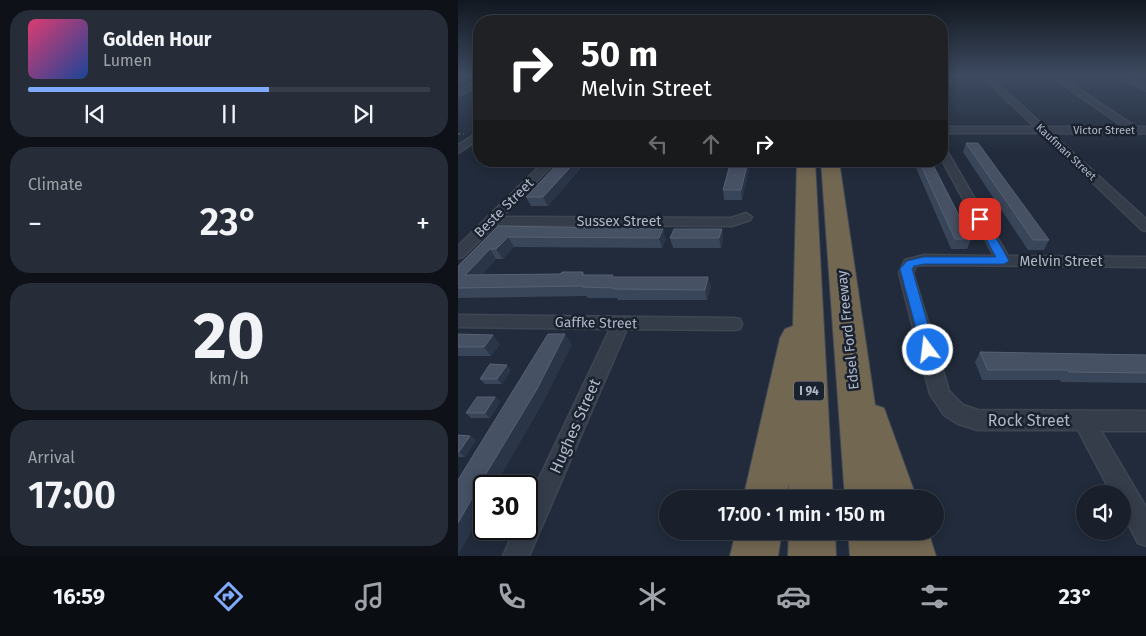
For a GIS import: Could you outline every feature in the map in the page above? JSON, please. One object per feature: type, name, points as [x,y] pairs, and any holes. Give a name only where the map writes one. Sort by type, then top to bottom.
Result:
[{"type":"highway","name":"I 94","points":[[806,167],[811,490]]},
{"type":"highway","name":"Edsel Ford Freeway","points":[[831,167],[866,490]]},
{"type":"highway","points":[[768,490],[807,282]]},
{"type":"highway","points":[[851,358],[892,490]]},
{"type":"highway","points":[[754,556],[757,540]]},
{"type":"highway","points":[[812,540],[812,556]]},
{"type":"highway","points":[[872,540],[874,556]]},
{"type":"highway","points":[[908,540],[912,556]]},
{"type":"street","name":"Kaufman Street","points":[[1012,102],[1146,227]]},
{"type":"street","points":[[1092,102],[1146,139]]},
{"type":"street","name":"Victor Street","points":[[948,130],[1146,130]]},
{"type":"street","points":[[458,138],[473,136]]},
{"type":"street","points":[[458,150],[473,140]]},
{"type":"street","points":[[948,162],[1004,261]]},
{"type":"street","name":"Beste Street","points":[[458,254],[544,167]]},
{"type":"street","name":"Sussex Street","points":[[491,221],[732,222],[746,217]]},
{"type":"street","name":"Melvin Street","points":[[909,285],[906,269],[910,263],[918,261],[1146,262]]},
{"type":"street","name":"Rock Street","points":[[909,285],[940,394],[946,405],[957,414],[968,419],[978,420],[1146,421]]},
{"type":"street","name":"Gaffke Street","points":[[458,321],[734,324]]},
{"type":"street","name":"Hughes Street","points":[[516,556],[621,323]]},
{"type":"street","points":[[1084,420],[1146,534]]},
{"type":"building","points":[[966,143],[978,143],[1049,240],[1033,240]]},
{"type":"building","points":[[554,167],[570,167],[543,197],[526,197]]},
{"type":"building","points":[[729,167],[747,167],[741,190],[723,190]]},
{"type":"building","points":[[922,167],[934,167],[971,239],[955,239]]},
{"type":"building","points":[[498,226],[663,229],[659,238],[508,237],[496,249],[490,249],[465,275],[583,272],[582,275],[613,275],[612,277],[708,277],[705,290],[613,289],[583,286],[458,288],[458,266]]},
{"type":"building","points":[[674,229],[722,229],[719,238],[670,238]]},
{"type":"building","points":[[458,334],[493,335],[484,347],[458,347]]},
{"type":"building","points":[[548,334],[565,334],[537,389],[485,475],[473,475],[473,497],[458,523],[458,480]]},
{"type":"building","points":[[980,352],[1147,355],[1147,373],[1069,372],[1068,370],[988,370]]},
{"type":"building","points":[[490,364],[507,365],[497,379],[480,379]]},
{"type":"building","points":[[477,397],[495,397],[485,413],[466,413]]},
{"type":"building","points":[[458,435],[470,436],[459,452],[458,452]]},
{"type":"route","points":[[928,350],[906,269],[910,263],[924,260],[1004,261],[980,219]]}]
